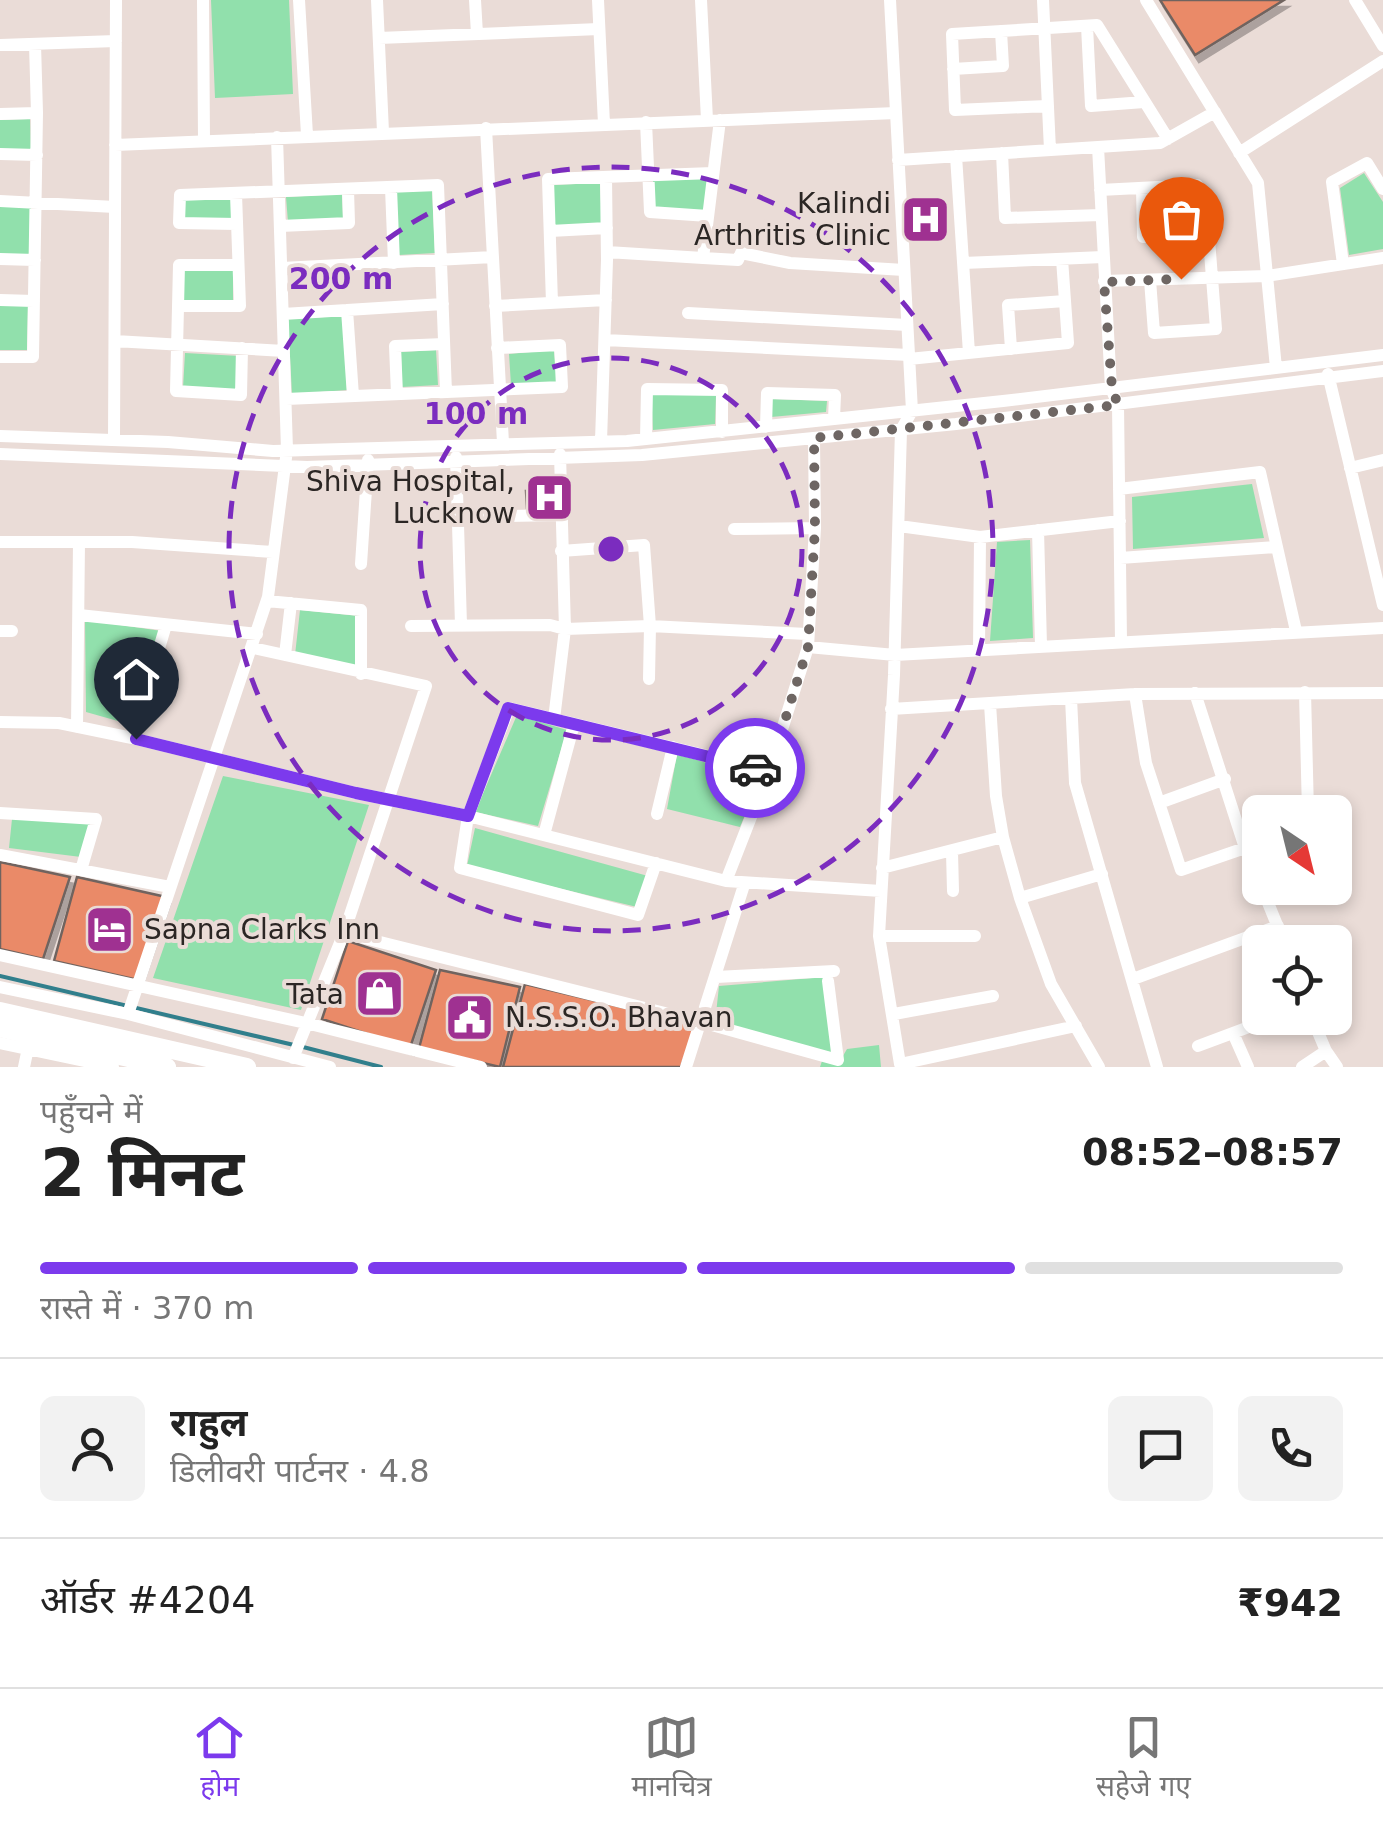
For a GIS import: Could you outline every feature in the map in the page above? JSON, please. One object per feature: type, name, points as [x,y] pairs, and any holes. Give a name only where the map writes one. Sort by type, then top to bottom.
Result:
[{"type":"highway","points":[[0,1010],[246,1067]]},
{"type":"highway","points":[[0,1028],[112,1064],[168,1067]]},
{"type":"street","points":[[114,440],[116,0]]},
{"type":"street","points":[[203,0],[204,140]]},
{"type":"street","points":[[299,0],[307,135]]},
{"type":"street","points":[[377,0],[383,132]]},
{"type":"street","points":[[474,0],[477,34]]},
{"type":"street","points":[[598,0],[604,124]]},
{"type":"street","points":[[701,0],[713,120],[713,173],[703,258]]},
{"type":"street","points":[[890,0],[912,411],[902,430],[880,936],[900,1064],[1076,1026]]},
{"type":"street","points":[[1042,0],[1050,150]]},
{"type":"street","points":[[1146,0],[1258,183],[1276,368]]},
{"type":"street","points":[[1355,0],[1383,46]]},
{"type":"street","points":[[1048,106],[955,110],[952,34],[1097,25],[1168,139]]},
{"type":"street","points":[[1087,26],[1090,106],[1144,102]]},
{"type":"street","points":[[379,38],[600,29]]},
{"type":"street","points":[[953,68],[1002,66],[1000,31]]},
{"type":"street","points":[[0,45],[116,41]]},
{"type":"street","points":[[0,357],[33,357],[38,113],[35,44]]},
{"type":"street","points":[[1239,153],[1383,61]]},
{"type":"street","points":[[898,160],[1160,143],[1215,112]]},
{"type":"street","points":[[0,114],[38,113]]},
{"type":"street","points":[[115,145],[896,113]]},
{"type":"street","points":[[646,122],[650,212],[708,216]]},
{"type":"street","points":[[486,128],[503,443]]},
{"type":"street","points":[[131,1002],[267,601],[288,450],[278,136]]},
{"type":"street","points":[[1098,147],[1112,388],[1118,405],[1121,641]]},
{"type":"street","points":[[0,154],[36,155]]},
{"type":"street","points":[[1002,154],[1005,218],[1101,214]]},
{"type":"street","points":[[956,156],[969,353]]},
{"type":"street","points":[[1343,264],[1332,182],[1367,164],[1383,189]]},
{"type":"street","points":[[552,303],[548,180],[713,173]]},
{"type":"street","points":[[601,441],[606,177]]},
{"type":"street","points":[[237,224],[179,223],[180,194],[438,185],[446,392]]},
{"type":"street","points":[[1100,190],[1197,186],[1206,201],[1216,329],[1154,333],[1150,280]]},
{"type":"street","points":[[391,188],[394,262]]},
{"type":"street","points":[[1142,188],[1143,238],[1208,236]]},
{"type":"street","points":[[280,226],[349,223],[348,190]]},
{"type":"street","points":[[178,306],[240,306],[236,194]]},
{"type":"street","points":[[0,201],[115,207]]},
{"type":"street","points":[[550,231],[607,228]]},
{"type":"street","points":[[607,252],[738,260],[741,253],[790,262],[904,270]]},
{"type":"street","points":[[282,268],[492,257]]},
{"type":"street","points":[[963,264],[1103,257]]},
{"type":"street","points":[[1104,282],[1267,276],[1383,258]]},
{"type":"street","points":[[0,259],[34,260]]},
{"type":"street","points":[[604,340],[909,357],[1068,343],[1062,259]]},
{"type":"street","points":[[238,265],[180,265],[176,391],[241,395],[242,348]]},
{"type":"street","points":[[0,300],[34,301]]},
{"type":"street","points":[[495,306],[606,300]]},
{"type":"street","points":[[1012,349],[1008,305],[1065,301]]},
{"type":"street","points":[[283,314],[443,304]]},
{"type":"street","points":[[347,310],[353,396]]},
{"type":"street","points":[[688,314],[907,324]]},
{"type":"street","points":[[114,341],[284,350]]},
{"type":"street","points":[[397,394],[395,346],[444,344]]},
{"type":"street","points":[[286,399],[562,388],[560,345],[498,348]]},
{"type":"street","points":[[0,436],[288,450],[646,440],[1383,354]]},
{"type":"street","points":[[1326,362],[1350,468],[1376,548],[1383,605]]},
{"type":"street","points":[[0,454],[287,467],[642,455],[902,430],[1383,371]]},
{"type":"street","points":[[646,440],[647,389],[722,390],[722,432]]},
{"type":"street","points":[[766,427],[767,393],[835,395],[834,420]]},
{"type":"street","points":[[726,882],[769,771],[808,640],[815,528],[814,438]]},
{"type":"street","points":[[554,720],[565,628],[559,441]]},
{"type":"street","points":[[456,444],[462,625]]},
{"type":"street","points":[[361,564],[368,448]]},
{"type":"street","points":[[1350,468],[1383,460]]},
{"type":"street","points":[[1119,489],[1260,472],[1296,631]]},
{"type":"street","points":[[458,517],[560,515]]},
{"type":"street","points":[[898,526],[980,536],[1120,521]]},
{"type":"street","points":[[734,529],[815,528]]},
{"type":"street","points":[[1038,530],[1041,646]]},
{"type":"street","points":[[978,650],[980,536]]},
{"type":"street","points":[[0,542],[132,542],[274,552]]},
{"type":"street","points":[[77,727],[80,542]]},
{"type":"street","points":[[561,551],[644,545],[649,679]]},
{"type":"street","points":[[1120,558],[1277,547]]},
{"type":"street","points":[[267,601],[362,610],[362,674]]},
{"type":"street","points":[[284,655],[291,604]]},
{"type":"street","points":[[78,616],[166,625],[255,641],[284,655],[426,686],[344,933],[310,1024],[294,1054]]},
{"type":"street","points":[[132,738],[166,625]]},
{"type":"street","points":[[411,626],[650,626],[808,640],[894,655],[1383,628]]},
{"type":"street","points":[[1305,692],[1308,795]]},
{"type":"street","points":[[1195,693],[1242,838]]},
{"type":"street","points":[[892,709],[1135,694],[1383,693]]},
{"type":"street","points":[[1135,694],[1146,763],[1181,870],[1242,849]]},
{"type":"street","points":[[1070,698],[1075,783],[1157,1067]]},
{"type":"street","points":[[990,704],[996,796],[1020,898],[1051,984],[1099,1067]]},
{"type":"street","points":[[656,863],[638,915],[460,868],[468,816],[508,708],[769,771]]},
{"type":"street","points":[[0,722],[58,723],[132,738],[468,816],[726,882],[881,890]]},
{"type":"street","points":[[544,835],[574,724]]},
{"type":"street","points":[[658,814],[673,747]]},
{"type":"street","points":[[1159,803],[1225,778]]},
{"type":"street","points":[[0,813],[96,819],[81,870]]},
{"type":"street","points":[[882,868],[1003,837]]},
{"type":"street","points":[[952,852],[954,891]]},
{"type":"street","points":[[0,855],[170,888]]},
{"type":"street","points":[[1020,898],[1102,874]]},
{"type":"street","points":[[686,1067],[744,884]]},
{"type":"street","points":[[344,933],[838,1060],[831,976],[716,976]]},
{"type":"street","points":[[880,936],[975,936]]},
{"type":"street","points":[[1132,979],[1242,939]]},
{"type":"street","points":[[0,955],[330,1067]]},
{"type":"street","points":[[0,986],[310,1024],[481,1067]]},
{"type":"street","points":[[894,1014],[993,996]]},
{"type":"street","points":[[1198,1046],[1242,1030]]},
{"type":"street","points":[[1233,1033],[1248,1067]]},
{"type":"street","points":[[1319,1035],[1337,1067]]},
{"type":"street","points":[[0,1043],[112,1064]]},
{"type":"street","points":[[24,1067],[28,1048]]},
{"type":"street","points":[[1302,1067],[1326,1051]]},
{"type":"green space","points":[[211,0],[289,0],[293,94],[215,98]]},
{"type":"green space","points":[[30,119],[31,151],[0,151],[0,120]]},
{"type":"green space","points":[[1364,173],[1383,202],[1383,249],[1349,255],[1340,188]]},
{"type":"green space","points":[[708,177],[704,213],[653,209],[653,179]]},
{"type":"green space","points":[[600,183],[602,224],[555,227],[553,185]]},
{"type":"green space","points":[[432,190],[435,253],[399,255],[396,192]]},
{"type":"green space","points":[[342,194],[343,218],[288,222],[286,197]]},
{"type":"green space","points":[[231,197],[232,219],[183,220],[183,198]]},
{"type":"green space","points":[[0,205],[31,206],[30,256],[0,255]]},
{"type":"green space","points":[[183,269],[233,269],[233,301],[183,301]]},
{"type":"green space","points":[[0,305],[28,305],[27,350],[0,350]]},
{"type":"green space","points":[[343,316],[347,390],[292,394],[288,319]]},
{"type":"green space","points":[[436,350],[438,385],[402,387],[401,352]]},
{"type":"green space","points":[[554,350],[557,382],[511,385],[509,354]]},
{"type":"green space","points":[[185,353],[239,356],[237,391],[183,388]]},
{"type":"green space","points":[[651,394],[716,395],[715,424],[653,430]]},
{"type":"green space","points":[[772,399],[827,401],[826,412],[771,417]]},
{"type":"green space","points":[[1252,484],[1264,538],[1133,549],[1132,497]]},
{"type":"green space","points":[[1030,540],[1033,638],[990,641],[997,542]]},
{"type":"green space","points":[[300,610],[359,616],[358,668],[295,655]]},
{"type":"green space","points":[[85,620],[162,631],[132,725],[86,712]]},
{"type":"green space","points":[[517,715],[567,730],[538,826],[475,812]]},
{"type":"green space","points":[[677,754],[760,779],[740,827],[667,809]]},
{"type":"green space","points":[[223,776],[369,805],[301,1010],[153,978]]},
{"type":"green space","points":[[12,819],[90,823],[81,857],[9,848]]},
{"type":"green space","points":[[475,828],[648,876],[637,907],[467,866]]},
{"type":"green space","points":[[824,977],[833,1053],[715,1023],[719,986]]},
{"type":"green space","points":[[879,1045],[881,1067],[820,1067],[823,1058],[840,1061],[847,1049]]},
{"type":"building","points":[[1160,0],[1284,0],[1195,55]]},
{"type":"building","points":[[556,490],[557,507],[527,508],[526,491]]},
{"type":"building","points":[[0,862],[70,877],[43,959],[0,949]]},
{"type":"building","name":"Sapna Clarks Inn","points":[[77,877],[166,897],[138,980],[54,961]]},
{"type":"building","name":"Tata","points":[[348,941],[436,970],[410,1048],[322,1019]]},
{"type":"building","name":"N.S.S.O. Bhavan","points":[[440,970],[520,987],[500,1067],[419,1048]]},
{"type":"building","points":[[525,984],[697,1025],[681,1067],[503,1067]]},
{"type":"waterway","points":[[0,976],[294,1045]]},
{"type":"waterway","points":[[303,1047],[381,1067]]},
{"type":"way so far","points":[[755,768],[769,771],[808,647],[815,528],[814,438],[1118,405],[1112,388],[1104,282],[1181,279]]},
{"type":"place","name":"Kalindi Arthritis Clinic","points":[[926,219]]},
{"type":"place","name":"Shiva Hospital, Lucknow","points":[[550,497]]},
{"type":"place","name":"Sapna Clarks Inn","points":[[109,929]]},
{"type":"place","name":"Tata","points":[[379,994]]},
{"type":"place","name":"N.S.S.O. Bhavan","points":[[470,1017]]},
{"type":"route","points":[[136,739],[468,816],[508,708],[755,768]]}]
